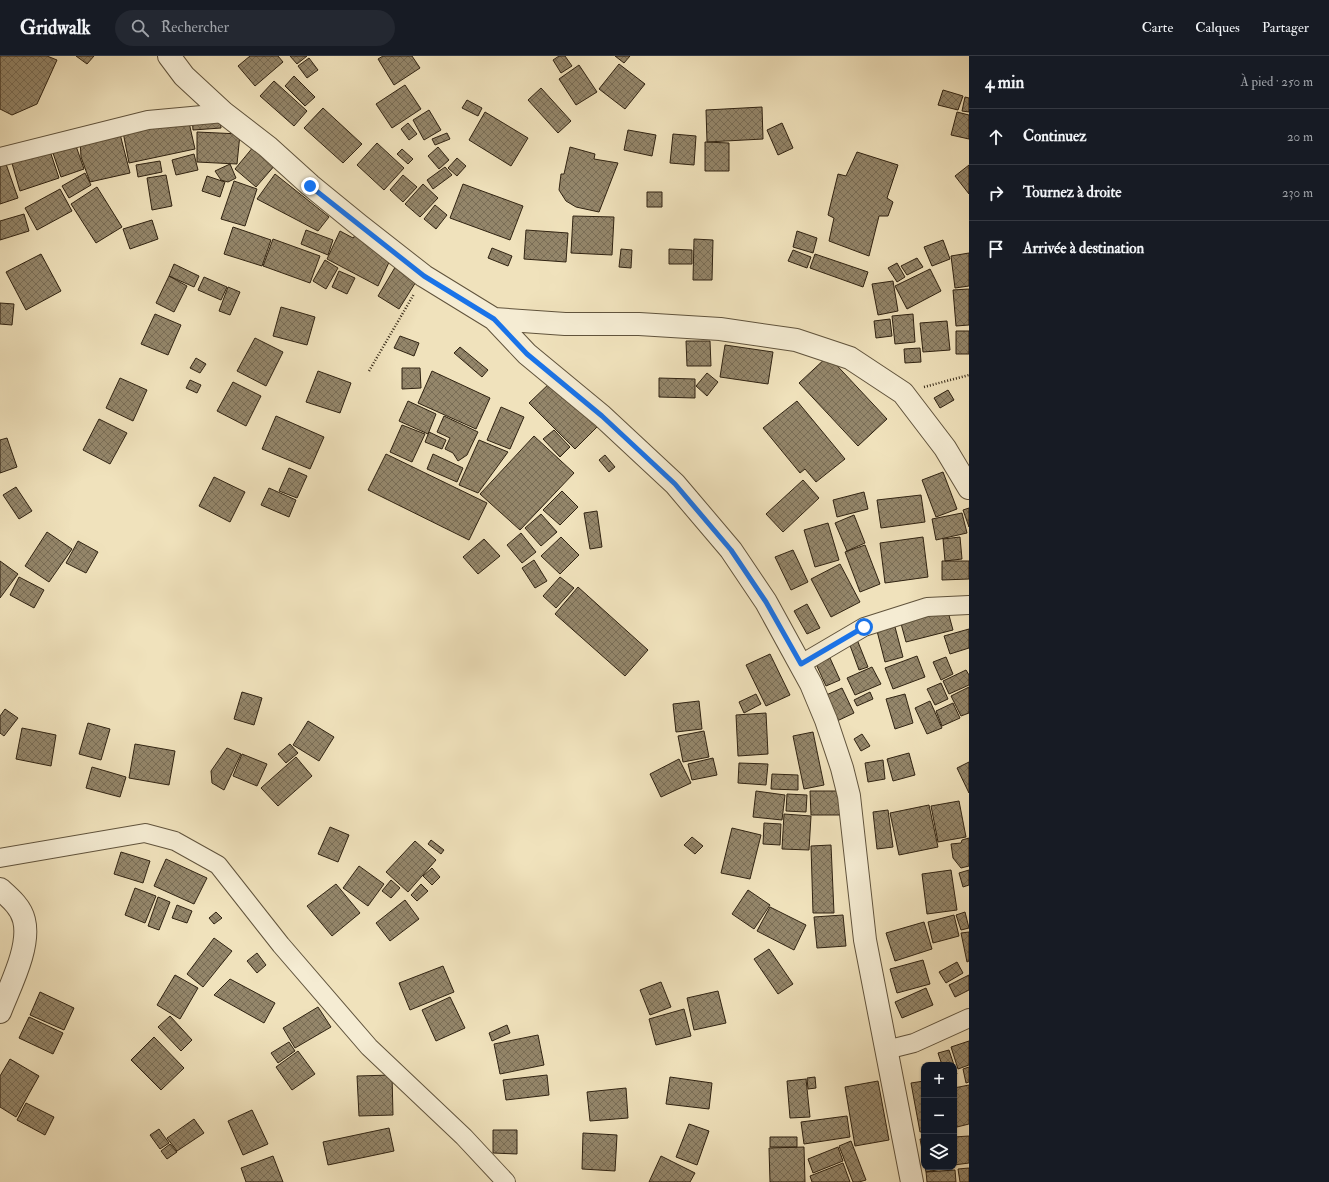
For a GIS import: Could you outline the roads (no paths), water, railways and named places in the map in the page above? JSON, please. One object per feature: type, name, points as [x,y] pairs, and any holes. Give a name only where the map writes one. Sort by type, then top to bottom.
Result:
[{"type":"street","points":[[170,56],[184,76],[224,113],[268,147],[310,186],[424,276],[494,319],[527,354],[602,416],[675,484],[731,550],[766,602],[801,664],[826,720],[842,768],[849,796],[865,940],[912,1182]]},
{"type":"street","points":[[0,157],[148,120],[224,113]]},
{"type":"street","points":[[494,319],[720,329],[796,340],[850,358],[903,393],[945,448],[969,488]]},
{"type":"street","points":[[801,664],[864,627],[927,607],[969,605]]},
{"type":"street","points":[[0,858],[145,833],[175,841],[218,865],[281,944],[369,1048],[464,1137],[506,1182]]},
{"type":"street","points":[[0,889],[17,905],[24,920],[26,937],[19,961],[0,1012]]},
{"type":"street","points":[[886,1050],[914,1043],[969,1018]]}]
